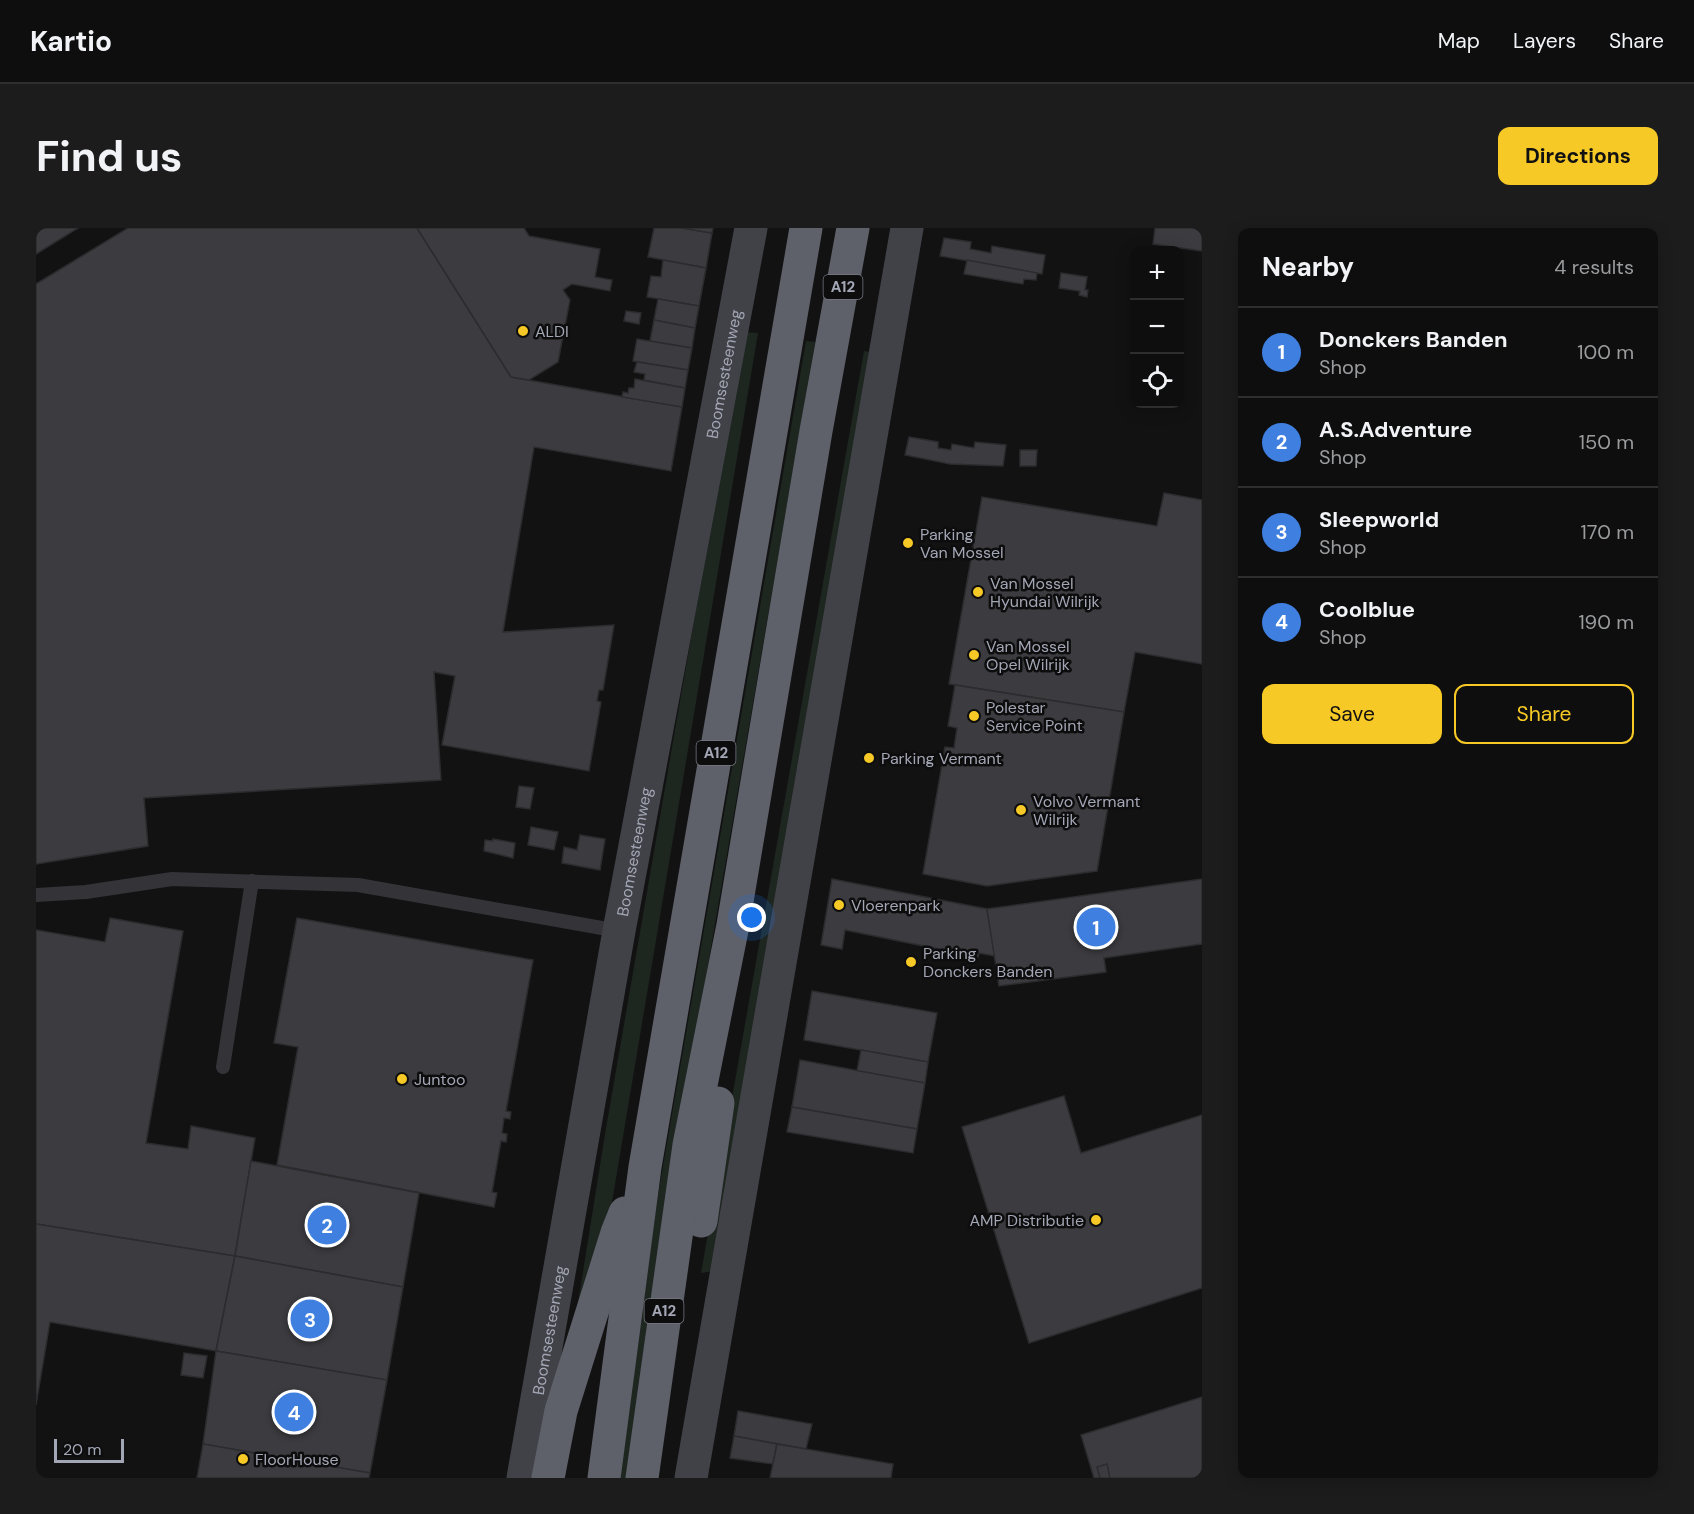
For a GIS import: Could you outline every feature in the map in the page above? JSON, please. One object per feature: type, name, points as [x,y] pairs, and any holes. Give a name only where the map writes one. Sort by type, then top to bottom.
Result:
[{"type":"highway","name":"A12","points":[[604,1478],[645,1167],[806,228]]},
{"type":"highway","name":"A12","points":[[642,1478],[689,1145],[733,925],[816,431],[853,228]]},
{"type":"highway","points":[[664,1478],[734,992],[733,925]]},
{"type":"highway","points":[[548,1478],[561,1411],[617,1233],[645,1167]]},
{"type":"main road","name":"Boomsesteenweg","points":[[523,1478],[619,931],[751,228]]},
{"type":"main road","points":[[691,1478],[905,231]]},
{"type":"lane","points":[[36,895],[86,892],[172,879],[358,885],[619,931]]},
{"type":"lane","points":[[223,1067],[252,881]]},
{"type":"shaded area","points":[[744,332],[758,333],[608,1226],[573,1334],[605,1134]]},
{"type":"shaded area","points":[[806,341],[815,342],[670,1186],[630,1478],[617,1478],[659,1189]]},
{"type":"shaded area","points":[[864,351],[874,353],[714,1271],[701,1273]]},
{"type":"building","points":[[39,228],[78,228],[36,254],[36,230]]},
{"type":"building","points":[[128,228],[417,228],[511,377],[682,407],[671,471],[534,447],[503,632],[614,625],[603,690],[599,690],[597,701],[601,702],[589,771],[442,745],[455,676],[434,672],[441,780],[144,798],[148,846],[36,864],[36,284]]},
{"type":"building","name":"ALDI","points":[[417,228],[524,228],[529,236],[600,249],[595,277],[612,280],[610,291],[572,284],[563,290],[570,300],[558,362],[529,380],[511,377]]},
{"type":"building","points":[[654,228],[681,228],[712,233],[706,268],[648,257]]},
{"type":"building","points":[[681,228],[713,228],[712,233]]},
{"type":"building","points":[[1155,228],[1202,228],[1202,251],[1184,248],[1184,246],[1153,244]]},
{"type":"building","points":[[944,238],[971,242],[970,249],[991,253],[992,246],[1045,255],[1042,274],[940,256]]},
{"type":"building","points":[[663,260],[706,268],[699,306],[647,297],[651,276],[661,277]]},
{"type":"building","points":[[967,260],[1037,273],[1036,280],[1024,279],[1023,284],[964,274]]},
{"type":"building","points":[[1061,273],[1087,277],[1085,290],[1088,290],[1087,297],[1079,295],[1080,291],[1059,288]]},
{"type":"building","points":[[658,299],[699,306],[695,328],[654,320]]},
{"type":"building","points":[[626,311],[641,313],[639,324],[624,321]]},
{"type":"building","points":[[654,320],[695,328],[692,348],[650,341]]},
{"type":"building","points":[[637,339],[692,348],[688,370],[633,361]]},
{"type":"building","points":[[637,362],[688,370],[685,388],[644,380],[645,374],[634,372]]},
{"type":"building","points":[[635,379],[685,388],[682,407],[622,397],[623,392],[628,393],[629,388],[634,388]]},
{"type":"building","points":[[909,437],[938,442],[938,448],[951,450],[952,444],[974,448],[975,442],[1006,445],[1003,466],[950,464],[905,455]]},
{"type":"building","points":[[1020,450],[1037,450],[1036,466],[1020,466]]},
{"type":"building","points":[[1164,493],[1202,500],[1202,664],[1135,652],[1124,712],[949,684],[982,497],[1157,526]]},
{"type":"building","name":"Volvo Vermant Wilrijk","points":[[955,685],[1124,712],[1097,871],[987,886],[923,874],[945,747],[954,748],[957,728],[948,726]]},
{"type":"building","points":[[519,786],[534,788],[530,809],[516,807]]},
{"type":"building","points":[[531,827],[558,832],[554,850],[528,845]]},
{"type":"building","points":[[580,835],[605,839],[600,870],[562,863],[564,847],[577,850]]},
{"type":"building","points":[[493,839],[515,843],[513,858],[484,851],[485,840],[493,841]]},
{"type":"building","points":[[832,879],[987,909],[995,956],[979,953],[978,957],[845,930],[842,949],[821,945]]},
{"type":"building","points":[[1202,879],[1202,944],[1104,958],[1106,972],[999,986],[987,909]]},
{"type":"building","points":[[110,918],[183,931],[146,1143],[188,1149],[191,1126],[255,1138],[235,1256],[36,1224],[36,930],[105,942]]},
{"type":"building","name":"Juntoo","points":[[297,918],[533,960],[506,1111],[511,1112],[510,1119],[504,1118],[502,1133],[507,1134],[506,1142],[501,1141],[492,1192],[497,1193],[494,1207],[277,1165],[298,1047],[274,1043]]},
{"type":"building","points":[[812,991],[937,1013],[928,1062],[804,1040]]},
{"type":"building","points":[[861,1050],[928,1062],[925,1083],[857,1071]]},
{"type":"building","points":[[800,1060],[925,1083],[917,1129],[792,1107]]},
{"type":"building","name":"AMP Distributie","points":[[1064,1096],[1081,1153],[1202,1115],[1202,1288],[1029,1343],[962,1127]]},
{"type":"building","points":[[792,1107],[917,1129],[913,1153],[787,1132]]},
{"type":"building","points":[[251,1161],[419,1193],[403,1287],[235,1256]]},
{"type":"building","points":[[36,1224],[235,1256],[216,1351],[50,1322],[36,1405]]},
{"type":"building","points":[[235,1256],[403,1287],[387,1380],[216,1351]]},
{"type":"building","points":[[216,1351],[387,1380],[370,1473],[203,1444]]},
{"type":"building","points":[[184,1353],[207,1356],[203,1378],[181,1375]]},
{"type":"building","points":[[1202,1397],[1202,1478],[1094,1478],[1081,1435]]},
{"type":"building","points":[[738,1411],[812,1424],[806,1449],[734,1436]]},
{"type":"building","points":[[734,1436],[777,1444],[773,1464],[730,1458]]},
{"type":"building","name":"FloorHouse","points":[[203,1444],[370,1473],[369,1478],[197,1478]]},
{"type":"building","points":[[777,1444],[893,1464],[891,1478],[770,1478]]},
{"type":"building","points":[[1107,1464],[1110,1478],[1100,1478],[1097,1467]]},
{"type":"place","name":"ALDI","points":[[523,331]]},
{"type":"place","name":"Parking Van Mossel","points":[[908,543]]},
{"type":"place","name":"Van Mossel Hyundai Wilrijk","points":[[978,592]]},
{"type":"place","name":"Van Mossel Opel Wilrijk","points":[[974,655]]},
{"type":"place","name":"Polestar Service Point","points":[[974,716]]},
{"type":"place","name":"Parking Vermant","points":[[869,758]]},
{"type":"place","name":"Volvo Vermant Wilrijk","points":[[1021,810]]},
{"type":"place","name":"Vloerenpark","points":[[839,905]]},
{"type":"place","name":"Donckers Banden","points":[[1096,927]]},
{"type":"place","name":"Parking Donckers Banden","points":[[911,962]]},
{"type":"place","name":"Juntoo","points":[[402,1079]]},
{"type":"place","name":"AMP Distributie","points":[[1096,1220]]},
{"type":"place","name":"A.S.Adventure","points":[[327,1225]]},
{"type":"place","name":"Sleepworld","points":[[310,1319]]},
{"type":"place","name":"Coolblue","points":[[294,1412]]},
{"type":"place","name":"FloorHouse","points":[[243,1459]]}]
